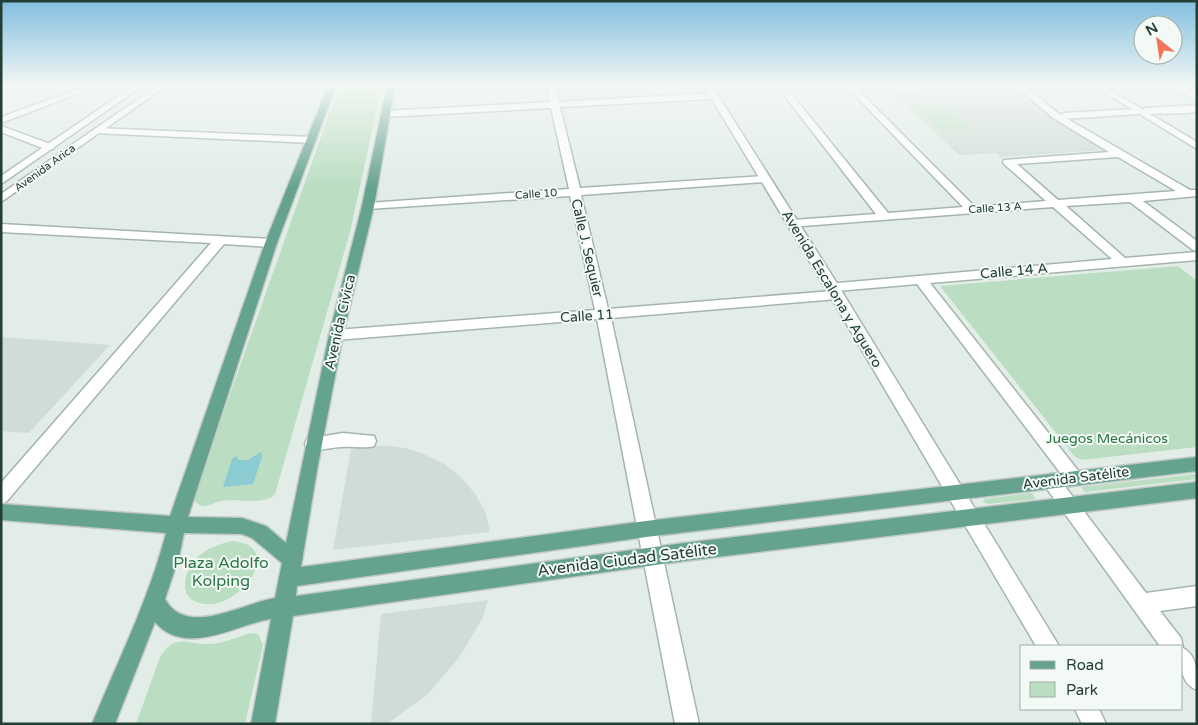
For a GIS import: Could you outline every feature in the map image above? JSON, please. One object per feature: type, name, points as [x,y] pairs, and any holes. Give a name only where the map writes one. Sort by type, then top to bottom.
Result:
[{"type":"main road","points":[[103,724],[154,600],[176,525],[271,243],[319,120]]},
{"type":"main road","name":"Avenida Cívica","points":[[291,569],[313,444],[336,335],[368,206],[383,120]]},
{"type":"main road","name":"Avenida Satélite","points":[[955,492],[1197,464]]},
{"type":"main road","name":"Avenida Satélite","points":[[970,517],[1197,490]]},
{"type":"main road","name":"Avenida Ciudad Satélite","points":[[291,569],[955,492]]},
{"type":"main road","points":[[1,512],[176,525],[242,526],[259,532],[291,569],[263,724]]},
{"type":"main road","name":"Avenida Ciudad Satélite","points":[[285,608],[521,574],[970,517]]},
{"type":"main road","points":[[154,600],[166,620],[182,627],[202,627],[231,622],[263,610],[285,608]]},
{"type":"street","name":"Avenida Arica","points":[[1,181],[89,120]]},
{"type":"street","name":"Avenida Arica","points":[[1,199],[112,120]]},
{"type":"street","name":"Calle J. Sequier","points":[[558,120],[603,315],[688,724]]},
{"type":"street","name":"Avenida Escalona y Aguero","points":[[728,120],[970,517]]},
{"type":"street","points":[[808,120],[884,216]]},
{"type":"street","points":[[883,120],[972,210]]},
{"type":"street","points":[[1062,120],[1192,194]]},
{"type":"street","points":[[1154,120],[1197,146]]},
{"type":"street","points":[[1,129],[49,147]]},
{"type":"street","points":[[97,130],[311,140]]},
{"type":"street","points":[[1120,154],[1008,162],[1122,262]]},
{"type":"street","name":"Calle 10","points":[[368,206],[764,179]]},
{"type":"street","name":"Calle 13 A","points":[[793,224],[1192,194]]},
{"type":"street","points":[[1134,199],[1197,247]]},
{"type":"street","points":[[1,228],[271,243]]},
{"type":"street","points":[[1,496],[220,241]]},
{"type":"street","name":"Calle 14 A","points":[[834,291],[920,279],[1197,256]]},
{"type":"street","points":[[920,279],[1074,478]]},
{"type":"street","name":"Calle 11","points":[[336,335],[603,315],[834,291]]},
{"type":"street","points":[[313,444],[344,440],[368,441]]},
{"type":"street","points":[[1051,481],[1171,645]]},
{"type":"street","points":[[970,517],[1047,645]]},
{"type":"street","points":[[1142,604],[1197,596]]},
{"type":"street","points":[[1183,660],[1197,679]]},
{"type":"street","points":[[1087,710],[1095,724]]},
{"type":"shaded area","points":[[922,120],[1057,120],[1102,147],[1103,150],[1001,157],[997,153],[959,155]]},
{"type":"shaded area","points":[[1,337],[110,345],[29,433],[1,431]]},
{"type":"shaded area","points":[[357,446],[405,448],[424,454],[444,464],[460,476],[476,495],[486,514],[490,532],[333,550],[351,450]]},
{"type":"shaded area","points":[[488,600],[483,617],[465,648],[428,694],[387,724],[371,724],[381,614]]},
{"type":"green space","points":[[327,120],[375,120],[350,232],[275,494],[264,500],[227,500],[207,506],[198,504],[193,499]]},
{"type":"green space","points":[[929,120],[960,120],[970,128],[940,130]]},
{"type":"green space","name":"Juegos Mecánicos","points":[[1178,266],[1197,281],[1197,447],[1082,460],[1075,457],[940,286]]},
{"type":"green space","points":[[1197,474],[1197,479],[1085,492],[1081,487]]},
{"type":"green space","points":[[1032,493],[1036,499],[988,504],[983,502],[984,499]]},
{"type":"green space","name":"Plaza Adolfo Kolping","points":[[232,541],[247,545],[255,552],[257,562],[254,573],[247,584],[224,601],[212,604],[192,600],[187,594],[185,587],[188,571],[193,562],[208,550]]},
{"type":"green space","points":[[250,633],[258,634],[263,645],[245,724],[136,724],[160,657],[170,645],[180,641],[204,644],[216,643]]},
{"type":"water","points":[[261,452],[262,457],[253,484],[223,487],[232,459],[236,456],[239,460],[248,460]]}]
